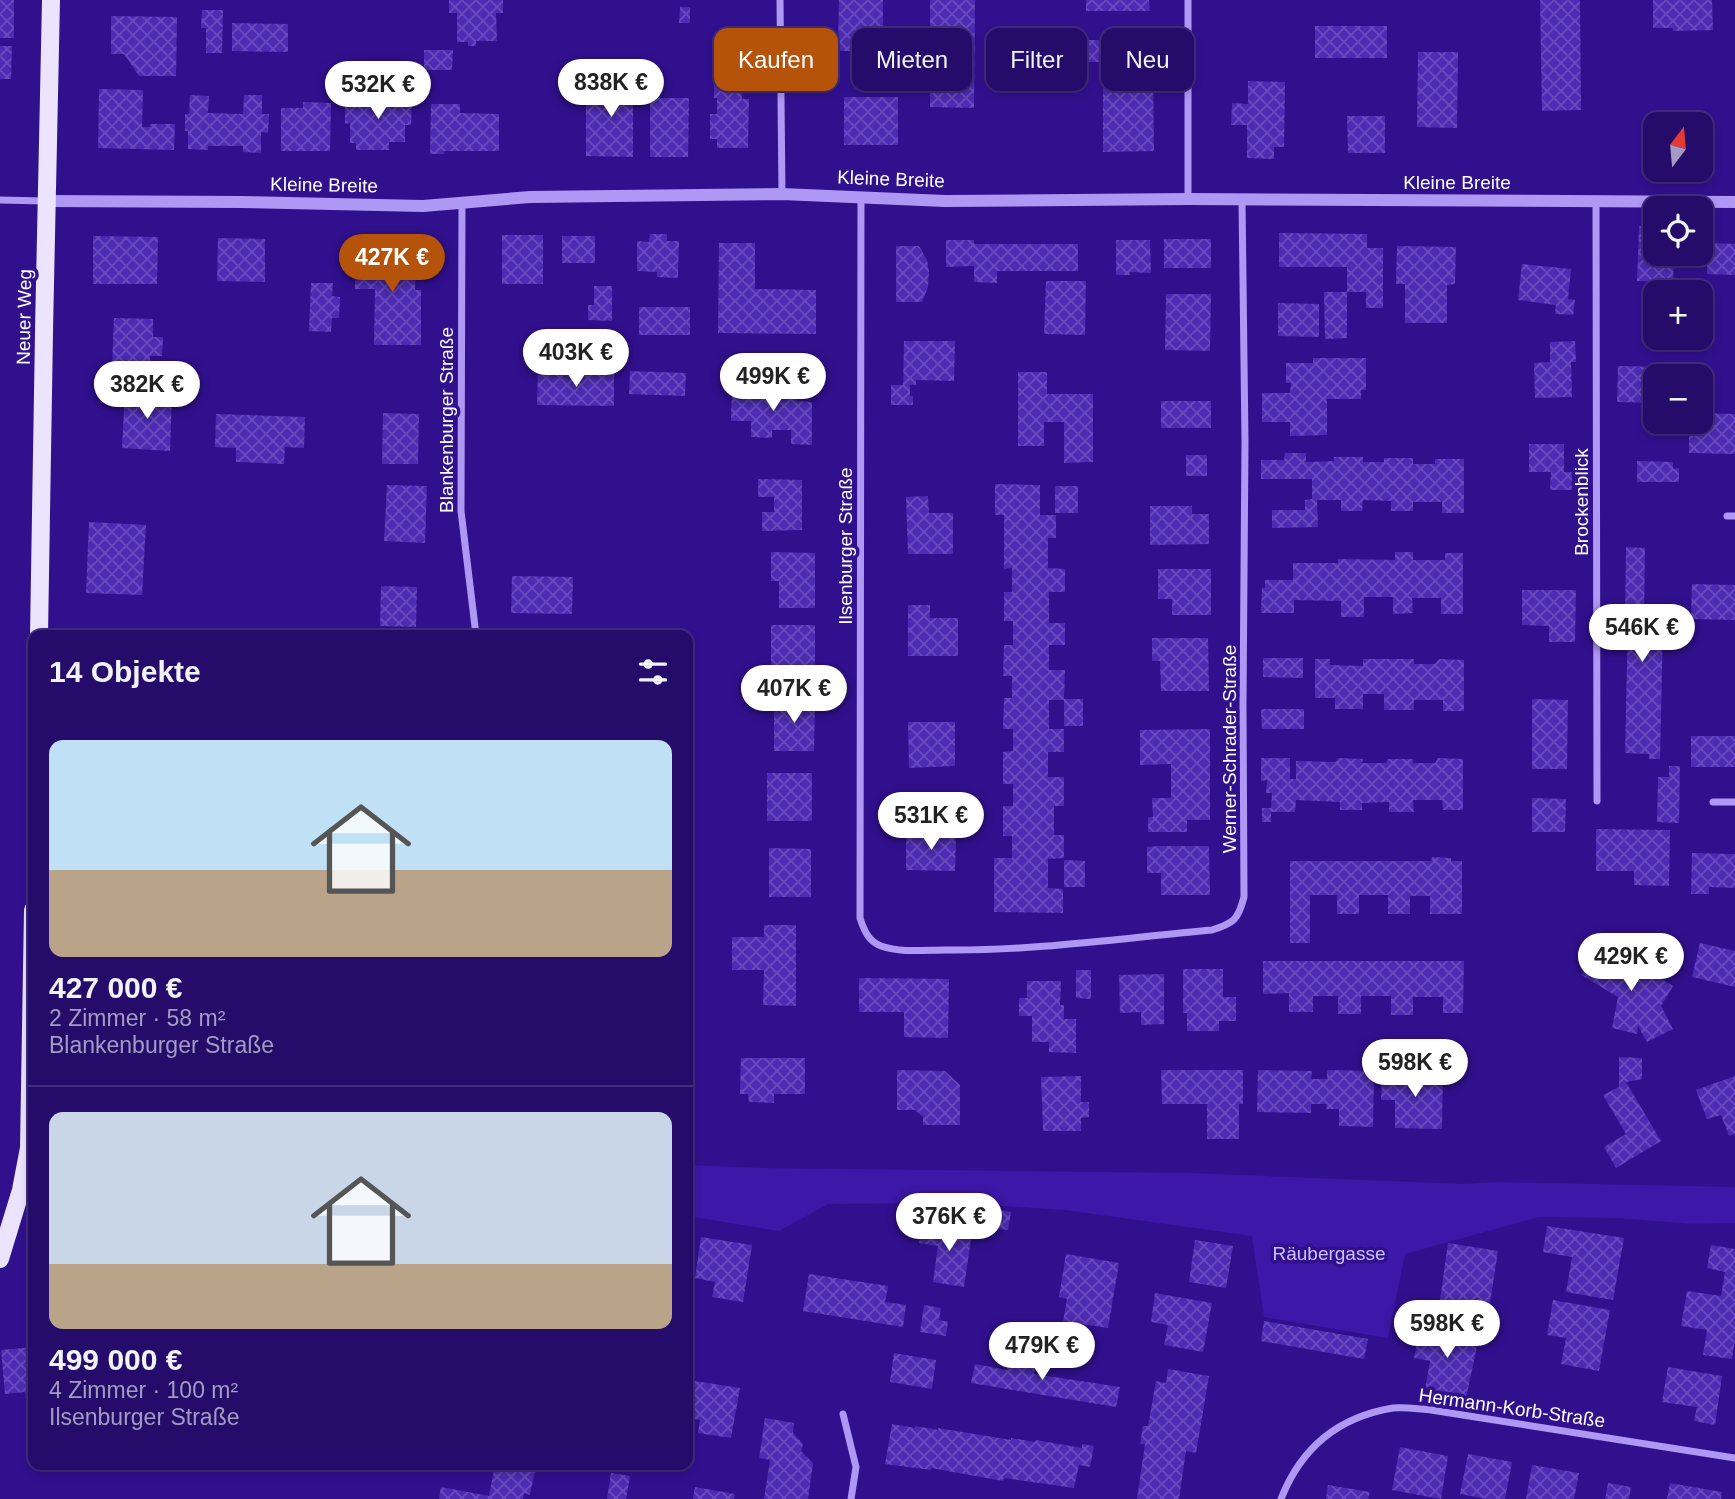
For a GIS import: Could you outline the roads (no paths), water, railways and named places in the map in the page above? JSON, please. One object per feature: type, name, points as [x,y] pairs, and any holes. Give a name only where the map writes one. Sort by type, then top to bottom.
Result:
[{"type":"main road","name":"Neuer Weg","points":[[39,630],[46,298],[45,201],[51,0]]},
{"type":"main road","points":[[0,1259],[28,1161]]},
{"type":"street","points":[[780,0],[782,194]]},
{"type":"street","points":[[1188,0],[1188,200]]},
{"type":"street","name":"Kleine Breite","points":[[45,201],[423,206],[530,197],[782,194],[945,201],[1735,202]]},
{"type":"street","name":"Ilsenburger Straße","points":[[861,197],[860,918],[866,935]]},
{"type":"street","points":[[0,200],[45,201]]},
{"type":"street","name":"Werner-Schrader-Straße","points":[[866,935],[879,946],[895,949],[1027,948],[1212,930],[1235,920],[1241,909],[1244,897],[1245,555],[1242,200]]},
{"type":"street","name":"Brockenblick","points":[[1596,202],[1597,801]]},
{"type":"street","name":"Blankenburger Straße","points":[[462,203],[461,511],[475,630]]},
{"type":"street","points":[[1713,802],[1735,802]]},
{"type":"street","name":"Hermann-Korb-Straße","points":[[1281,1499],[1298,1463],[1316,1443],[1338,1426],[1364,1415],[1395,1408],[1431,1410],[1735,1458]]},
{"type":"street","points":[[843,1414],[856,1467],[851,1499]]},
{"type":"park label","name":"Räubergasse","points":[[1329,1253]]}]
